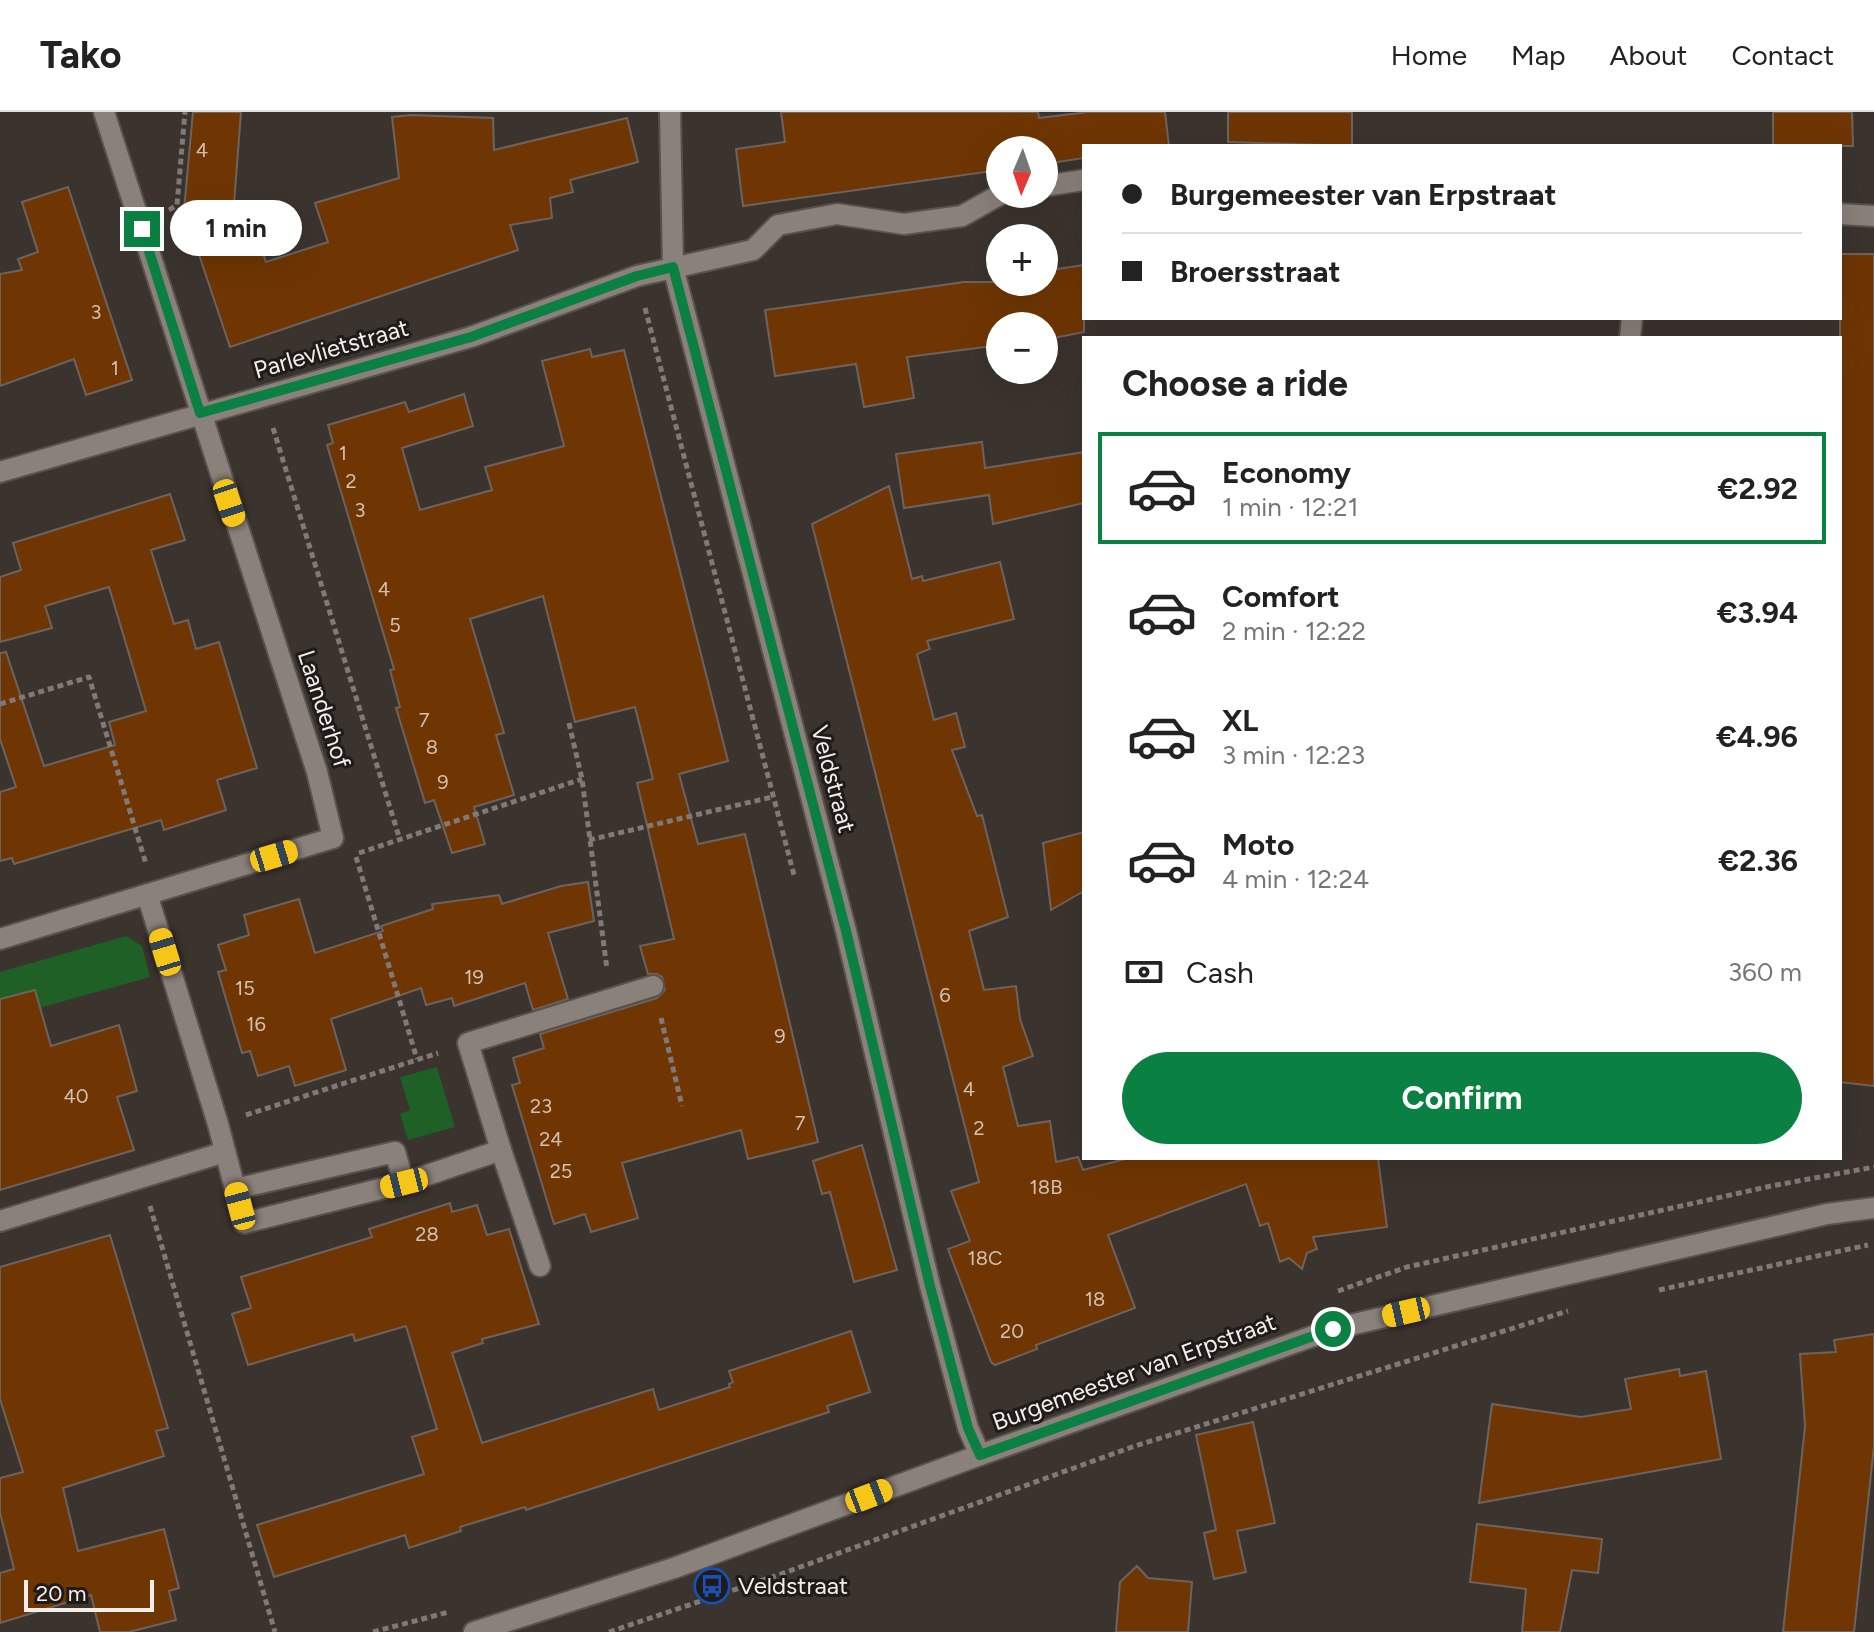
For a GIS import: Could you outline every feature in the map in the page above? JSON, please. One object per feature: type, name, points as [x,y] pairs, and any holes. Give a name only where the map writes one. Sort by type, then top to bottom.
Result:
[{"type":"street","points":[[104,112],[200,413]]},
{"type":"street","name":"Veldstraat","points":[[670,112],[673,267],[846,931],[930,1286],[968,1428],[980,1455]]},
{"type":"street","points":[[1058,184],[1082,180]]},
{"type":"street","name":"Parlevlietstraat","points":[[0,472],[471,337],[637,276],[753,250],[778,225],[837,214],[904,224],[962,216],[986,202]]},
{"type":"street","points":[[1842,214],[1874,216]]},
{"type":"street","name":"Laanderhof","points":[[0,939],[333,838],[317,772],[200,413]]},
{"type":"street","points":[[150,893],[244,1223],[404,1183],[501,1150]]},
{"type":"street","points":[[540,1266],[468,1043],[653,986]]},
{"type":"street","points":[[0,1221],[225,1152]]},
{"type":"street","points":[[235,1189],[395,1152],[404,1183]]},
{"type":"street","name":"Burgemeester van Erpstraat","points":[[474,1632],[674,1568],[1333,1329],[1827,1214],[1874,1208]]},
{"type":"path","points":[[142,229],[177,205],[185,112]]},
{"type":"path","points":[[637,276],[796,882]]},
{"type":"path","name":"Laanderhof","points":[[263,396],[400,840]]},
{"type":"path","points":[[0,704],[89,677],[150,893]]},
{"type":"path","points":[[569,723],[582,779],[611,998]]},
{"type":"path","points":[[417,1059],[355,855],[582,779]]},
{"type":"path","points":[[589,840],[772,797]]},
{"type":"path","points":[[653,986],[682,1106]]},
{"type":"path","points":[[218,1124],[468,1043]]},
{"type":"path","points":[[142,1178],[275,1632]]},
{"type":"path","points":[[1656,1291],[1874,1243]]},
{"type":"path","points":[[609,1632],[781,1574],[1132,1447],[1578,1308]]},
{"type":"green space","points":[[126,936],[142,946],[150,977],[0,1019],[0,972]]},
{"type":"green space","points":[[437,1067],[455,1127],[408,1140],[400,1114],[410,1110],[400,1077]]},
{"type":"building","points":[[193,112],[241,112],[232,231],[253,224],[266,262],[328,242],[315,203],[399,178],[392,117],[493,118],[494,150],[627,118],[638,162],[570,180],[573,192],[550,198],[552,218],[510,225],[518,250],[230,347],[184,210]]},
{"type":"building","points":[[781,112],[1038,112],[1039,118],[1088,112],[1165,112],[1169,144],[1082,144],[1082,158],[1058,162],[1058,136],[986,136],[986,172],[743,206],[736,149],[785,142]]},
{"type":"building","points":[[1228,112],[1352,112],[1352,144],[1228,142]]},
{"type":"building","points":[[1773,112],[1852,112],[1853,146],[1773,144]]},
{"type":"building","points":[[68,187],[132,380],[86,395],[74,359],[0,386],[0,274],[22,270],[18,259],[38,252],[22,202]]},
{"type":"building","points":[[1842,254],[1874,254],[1874,1086],[1842,1082]]},
{"type":"building","points":[[1082,265],[1084,332],[1058,337],[1058,312],[986,312],[986,347],[907,357],[914,398],[864,407],[856,364],[775,376],[765,310],[964,282],[986,282],[986,296],[1058,296],[1058,269]]},
{"type":"building","points":[[590,349],[592,357],[624,350],[728,761],[679,774],[698,844],[745,834],[818,1142],[748,1159],[741,1130],[622,1163],[638,1218],[591,1232],[585,1214],[554,1224],[512,1085],[520,1083],[513,1058],[544,1048],[540,1034],[657,998],[665,990],[662,977],[648,974],[640,946],[674,939],[637,783],[653,779],[635,707],[575,722],[543,596],[470,619],[504,733],[496,735],[514,795],[474,807],[485,844],[452,853],[434,800],[425,803],[396,708],[400,707],[390,670],[394,669],[327,445],[333,443],[328,425],[405,402],[409,412],[464,394],[473,426],[402,448],[420,510],[492,490],[485,467],[564,446],[542,361]]},
{"type":"building","points":[[982,442],[985,468],[1082,452],[1082,503],[993,524],[989,495],[904,508],[896,454]]},
{"type":"building","points":[[889,486],[912,579],[922,576],[923,581],[1000,562],[1014,619],[927,641],[930,649],[917,654],[934,720],[956,713],[965,747],[952,750],[977,816],[982,815],[1008,917],[969,931],[984,990],[1016,986],[1020,1019],[1033,1056],[1003,1067],[1018,1126],[1050,1121],[1056,1162],[1078,1157],[1083,1170],[1121,1160],[1378,1160],[1387,1227],[1313,1237],[1317,1249],[1307,1253],[1302,1269],[1289,1258],[1280,1262],[1268,1223],[1260,1226],[1246,1184],[1108,1235],[1135,1308],[1036,1345],[1037,1349],[995,1365],[991,1362],[948,1249],[970,1241],[951,1191],[979,1182],[812,524]]},
{"type":"building","points":[[170,494],[185,540],[151,550],[174,624],[188,620],[196,649],[219,642],[257,768],[217,780],[226,810],[164,830],[161,820],[14,864],[12,858],[0,861],[0,792],[16,787],[0,739],[0,653],[6,652],[44,766],[115,745],[109,722],[146,711],[109,587],[45,606],[52,628],[0,642],[0,577],[21,570],[13,543]]},
{"type":"building","points":[[1082,833],[1082,892],[1051,910],[1043,843]]},
{"type":"building","points":[[588,882],[594,921],[548,933],[568,999],[533,1010],[525,983],[454,1006],[452,998],[426,1005],[421,988],[331,1019],[346,1070],[295,1086],[289,1066],[258,1076],[250,1051],[242,1053],[218,972],[226,970],[218,945],[249,935],[244,915],[299,899],[315,953],[383,931],[381,926],[433,909],[432,904],[499,895],[502,904],[561,886]]},
{"type":"building","points":[[35,990],[51,1046],[119,1025],[137,1091],[117,1097],[134,1150],[0,1190],[0,999]]},
{"type":"building","points":[[862,1145],[897,1270],[854,1282],[830,1192],[822,1194],[813,1161]]},
{"type":"building","points":[[450,1203],[452,1212],[477,1205],[487,1235],[509,1229],[539,1324],[482,1339],[483,1343],[452,1353],[482,1443],[653,1389],[659,1410],[730,1387],[729,1384],[733,1382],[729,1371],[851,1331],[870,1392],[827,1406],[829,1412],[526,1510],[525,1507],[460,1527],[461,1531],[409,1548],[405,1535],[274,1577],[257,1525],[424,1474],[412,1437],[437,1429],[406,1326],[355,1341],[353,1334],[248,1365],[232,1314],[251,1308],[241,1277],[372,1237],[369,1229]]},
{"type":"building","points":[[110,1235],[168,1428],[156,1431],[164,1456],[63,1488],[78,1551],[164,1529],[179,1588],[169,1591],[176,1620],[129,1632],[100,1632],[91,1595],[0,1623],[0,1573],[14,1569],[0,1513],[0,1478],[23,1472],[0,1399],[0,1267]]},
{"type":"building","points":[[1874,1334],[1874,1446],[1854,1632],[1783,1632],[1805,1426],[1800,1354],[1836,1352],[1834,1340]]},
{"type":"building","points":[[1679,1369],[1680,1376],[1706,1371],[1721,1459],[1479,1503],[1492,1404],[1581,1417],[1631,1409],[1625,1379]]},
{"type":"building","points":[[1253,1422],[1275,1523],[1237,1531],[1246,1572],[1214,1579],[1204,1533],[1216,1530],[1196,1435]]},
{"type":"building","points":[[1477,1524],[1602,1539],[1598,1573],[1572,1570],[1560,1632],[1522,1632],[1526,1589],[1470,1582]]},
{"type":"building","points":[[1137,1566],[1148,1578],[1192,1582],[1188,1632],[1116,1632],[1120,1582]]},
{"type":"place","name":"Veldstraat","points":[[712,1586]]},
{"type":"route","points":[[142,229],[200,413],[471,337],[637,276],[673,267],[846,931],[930,1286],[968,1428],[980,1455],[1333,1329]]}]
